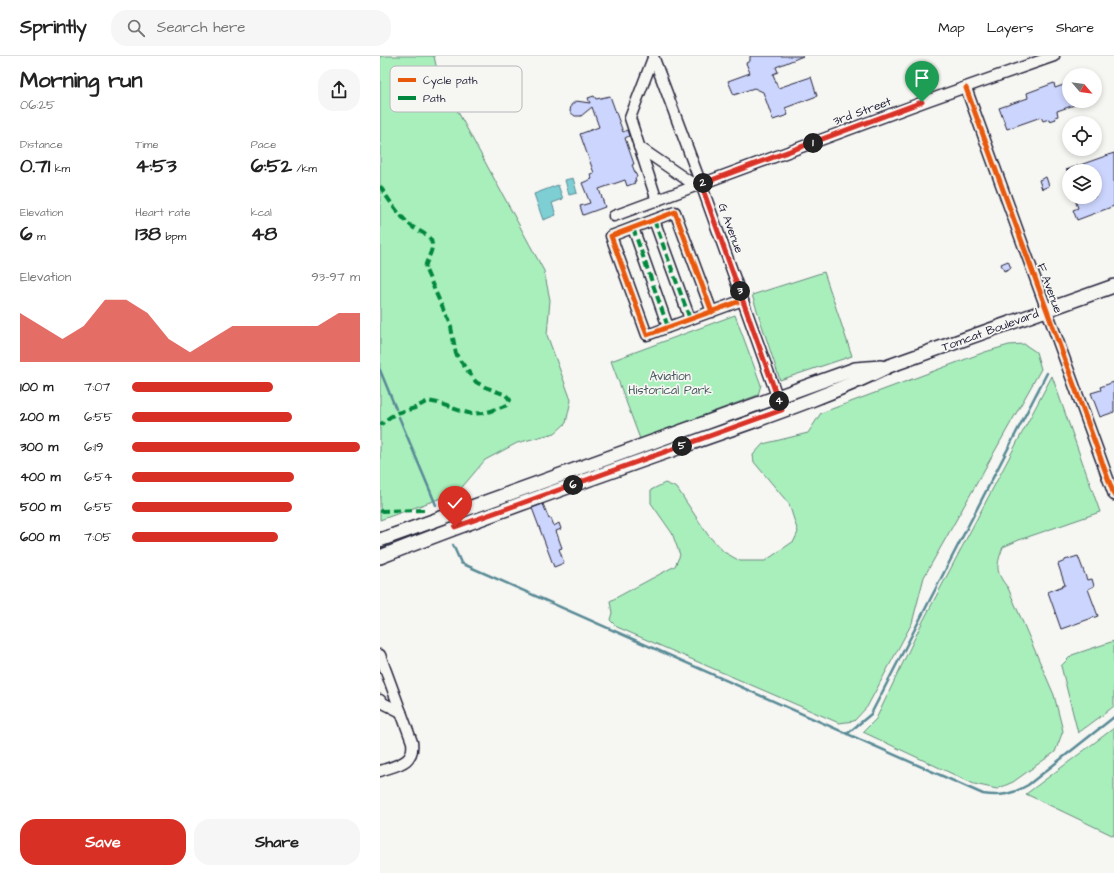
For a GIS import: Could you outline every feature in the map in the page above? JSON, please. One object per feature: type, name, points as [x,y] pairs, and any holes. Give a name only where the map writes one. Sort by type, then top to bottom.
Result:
[{"type":"main road","name":"Tomcat Boulevard","points":[[380,557],[465,524],[856,383],[889,366],[1114,286]]},
{"type":"main road","name":"Tomcat Boulevard","points":[[380,540],[778,398],[855,369],[889,366]]},
{"type":"street","name":"3rd Street","points":[[614,216],[922,102],[966,88],[1054,56]]},
{"type":"street","points":[[653,57],[630,118],[657,201]]},
{"type":"street","name":"G Avenue","points":[[653,57],[782,410]]},
{"type":"street","name":"F Avenue","points":[[966,88],[1114,495]]},
{"type":"street","points":[[639,147],[699,185]]},
{"type":"street","points":[[712,312],[675,212],[610,236],[647,335],[712,312],[743,300]]},
{"type":"street","points":[[654,220],[690,319]]},
{"type":"street","points":[[633,228],[668,327]]},
{"type":"street","points":[[380,658],[412,742],[412,753],[407,761],[380,770]]},
{"type":"street","points":[[380,700],[401,712]]},
{"type":"green space","points":[[380,56],[434,56],[436,66],[390,66],[390,112],[458,112],[544,271],[550,300],[547,335],[571,400],[566,423],[555,433],[517,443],[485,460],[458,492],[380,520]]},
{"type":"green space","points":[[824,272],[852,356],[780,380],[752,295]]},
{"type":"green space","name":"Aviation Historical Park","points":[[735,315],[761,385],[758,395],[640,439],[611,361]]},
{"type":"green space","points":[[1024,344],[1036,352],[1041,369],[924,577],[912,623],[867,707],[854,721],[839,723],[617,627],[610,620],[612,613],[610,601],[675,566],[680,555],[672,533],[651,503],[651,490],[665,483],[677,488],[708,535],[724,552],[740,561],[765,561],[794,541],[798,532],[789,504],[754,462],[753,455],[763,444],[808,433],[821,413],[985,352],[1009,345]]},
{"type":"green space","points":[[1052,376],[1100,512],[1003,547],[998,564],[999,573],[1008,588],[1054,695],[1063,731],[1055,752],[1013,782],[997,789],[974,784],[863,732],[876,719],[921,625]]},
{"type":"green space","points":[[1114,641],[1114,706],[1078,733],[1061,666],[1072,655]]},
{"type":"green space","points":[[1114,728],[1114,836],[1026,794]]},
{"type":"water","points":[[573,178],[577,193],[569,195],[565,180]]},
{"type":"water","points":[[558,185],[563,199],[552,203],[556,215],[543,220],[534,194]]},
{"type":"building","points":[[750,56],[803,56],[776,67],[778,72],[773,74],[778,88],[811,77],[817,96],[785,108],[788,115],[773,120],[763,92],[754,88],[734,95],[728,81],[750,73],[746,63],[750,61]]},
{"type":"building","points":[[1054,83],[1055,88],[1062,86],[1062,108],[1066,108],[1057,111],[1058,116],[1055,117],[1056,119],[1043,121],[1041,117],[1007,129],[999,108],[1028,98],[1027,93]]},
{"type":"building","points":[[594,96],[596,99],[610,96],[623,132],[627,130],[629,136],[625,138],[634,164],[632,165],[637,177],[635,178],[636,181],[634,181],[635,183],[627,186],[625,180],[599,189],[605,207],[583,215],[580,206],[590,203],[582,183],[592,179],[590,174],[594,173],[580,134],[599,127],[592,107],[581,116],[575,116],[570,112],[571,105],[576,101],[590,103],[588,98]]},
{"type":"building","points":[[1114,153],[1114,206],[1077,220],[1073,210],[1078,208],[1077,204],[1102,204],[1102,164],[1083,164]]},
{"type":"building","points":[[1046,177],[1049,186],[1042,189],[1039,180]]},
{"type":"building","points":[[1008,261],[1011,268],[1004,271],[1001,264]]},
{"type":"building","points":[[1114,382],[1114,412],[1100,417],[1091,393],[1101,390],[1100,387]]},
{"type":"building","points":[[543,504],[549,519],[551,518],[554,526],[559,523],[561,529],[556,531],[562,548],[559,549],[564,563],[554,567],[532,508]]},
{"type":"building","points":[[1078,556],[1087,580],[1092,579],[1094,586],[1088,589],[1098,616],[1061,629],[1048,592],[1065,585],[1058,564]]},
{"type":"waterway","points":[[380,370],[396,409]]},
{"type":"waterway","points":[[847,734],[871,714],[1047,373]]},
{"type":"waterway","points":[[399,417],[436,505]]},
{"type":"waterway","points":[[453,545],[461,563],[983,794],[1006,794],[1017,791],[1028,785],[1114,717]]},
{"type":"marked path","points":[[380,186],[400,215],[414,228],[430,238],[432,244],[425,268],[451,327],[456,354],[459,359],[476,382],[506,395],[510,400],[507,405],[491,411],[472,414],[428,401],[415,408],[397,413],[380,425]]},
{"type":"marked path","points":[[654,220],[690,319]]},
{"type":"marked path","points":[[633,228],[668,327]]},
{"type":"marked path","points":[[380,511],[424,510]]},
{"type":"cycle path","points":[[966,88],[1114,495]]},
{"type":"cycle path","points":[[712,312],[675,212],[611,236],[647,335],[671,326],[683,322],[707,313],[719,309],[743,300]]},
{"type":"route","points":[[455,527],[782,410],[701,184],[922,102]]}]
